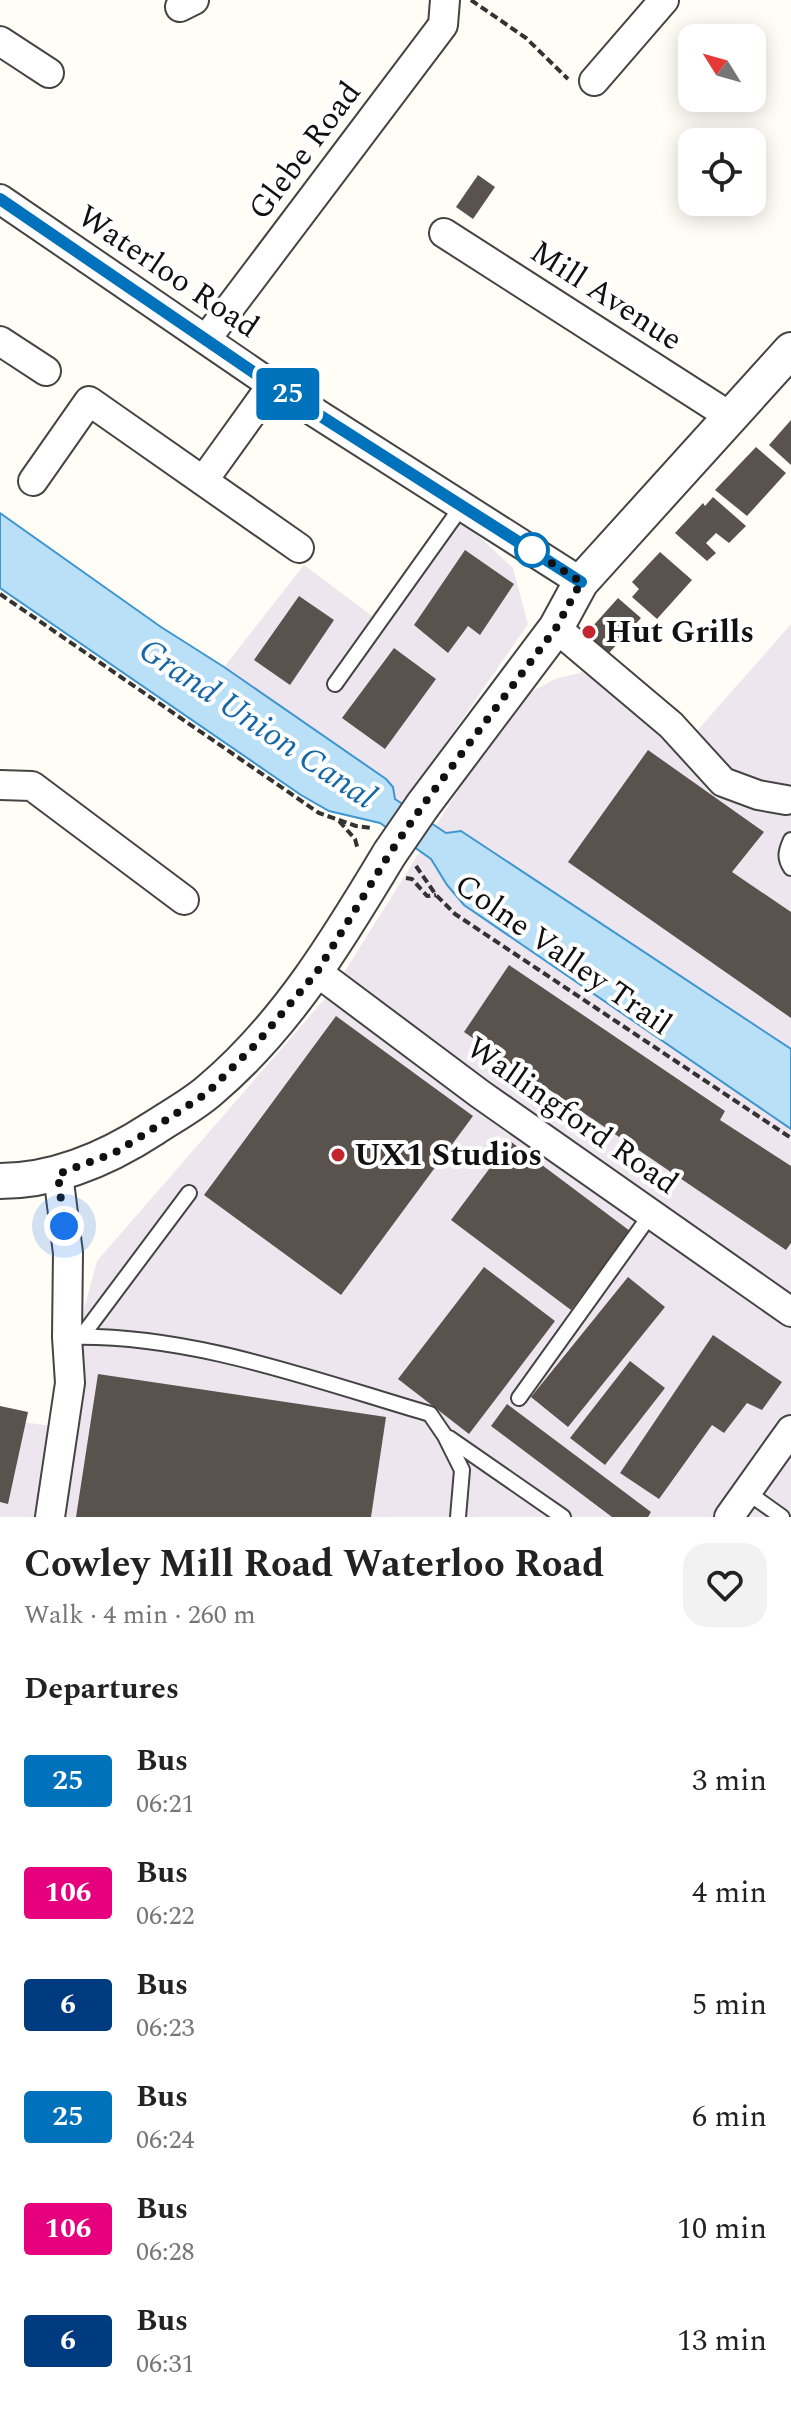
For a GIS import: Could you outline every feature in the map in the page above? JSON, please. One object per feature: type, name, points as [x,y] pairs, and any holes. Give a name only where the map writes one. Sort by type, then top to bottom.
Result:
[{"type":"street","name":"Glebe Road","points":[[207,338],[443,25],[445,0]]},
{"type":"street","points":[[594,81],[664,0]]},
{"type":"street","points":[[0,41],[49,73]]},
{"type":"street","name":"Waterloo Road","points":[[0,199],[272,385],[581,582]]},
{"type":"street","name":"Mill Avenue","points":[[444,233],[731,417]]},
{"type":"street","points":[[0,341],[46,371]]},
{"type":"street","points":[[0,1181],[58,1174],[114,1153],[207,1093],[256,1044],[317,972],[386,849],[423,805],[556,628],[581,582],[731,417],[783,365]]},
{"type":"street","points":[[203,481],[272,385]]},
{"type":"street","points":[[33,481],[89,401],[299,548]]},
{"type":"street","points":[[556,628],[671,725],[723,782],[758,795],[789,798]]},
{"type":"street","points":[[0,785],[32,786],[184,900]]},
{"type":"street","name":"Wallingford Road","points":[[317,972],[480,1094],[791,1312]]},
{"type":"street","points":[[50,1517],[74,1336],[58,1174]]},
{"type":"street","points":[[729,1517],[791,1430]]},
{"type":"lane","points":[[335,684],[462,506]]},
{"type":"lane","points":[[791,840],[786,852],[791,868]]},
{"type":"lane","points":[[74,1336],[189,1193]]},
{"type":"lane","points":[[519,1398],[651,1214]]},
{"type":"lane","points":[[74,1336],[209,1350],[430,1414],[462,1470],[458,1517]]},
{"type":"lane","points":[[445,1436],[563,1517]]},
{"type":"lane","points":[[747,1492],[782,1517]]},
{"type":"path","points":[[471,0],[526,38],[562,75]]},
{"type":"path","points":[[0,594],[319,813],[356,826],[386,849]]},
{"type":"path","name":"Colne Valley Trail","points":[[337,819],[355,839],[386,849],[455,914],[791,1138]]},
{"type":"path","points":[[427,896],[436,895]]},
{"type":"shaded area","points":[[446,513],[472,530],[513,568],[528,624],[403,805],[395,799],[393,787],[224,667],[304,565],[372,616]]},
{"type":"shaded area","points":[[791,624],[791,1517],[0,1517],[0,1419],[52,1426],[97,1261],[335,987],[514,701],[555,679],[587,671],[681,749]]},
{"type":"water","name":"Grand Union Canal","points":[[0,513],[161,627],[386,779],[393,787],[395,799],[446,833],[461,831],[791,1049],[791,1129],[464,905],[431,859],[380,823],[329,811],[301,795],[0,588]]},
{"type":"building","points":[[478,175],[495,187],[473,219],[456,207]]},
{"type":"building","points":[[791,420],[791,465],[769,445]]},
{"type":"building","points":[[756,447],[786,473],[747,516],[715,490]]},
{"type":"building","points":[[713,497],[746,526],[729,543],[716,533],[706,543],[716,553],[707,561],[675,533],[703,503],[705,506]]},
{"type":"building","points":[[465,550],[514,584],[480,635],[468,626],[448,653],[414,625]]},
{"type":"building","points":[[660,552],[692,580],[657,619],[632,597],[639,589],[632,582]]},
{"type":"building","points":[[299,596],[334,620],[290,685],[254,660]]},
{"type":"building","points":[[618,598],[641,618],[609,653],[584,636]]},
{"type":"building","points":[[394,648],[436,679],[385,749],[342,718]]},
{"type":"building","points":[[648,750],[764,832],[732,872],[791,912],[791,1018],[568,862]]},
{"type":"building","points":[[509,965],[725,1111],[720,1120],[791,1166],[791,1243],[786,1250],[464,1032]]},
{"type":"building","name":"UX1 Studios","points":[[336,1016],[473,1116],[341,1295],[204,1195]]},
{"type":"building","points":[[510,1141],[630,1231],[571,1310],[451,1220]]},
{"type":"building","points":[[484,1267],[555,1321],[469,1434],[398,1379]]},
{"type":"building","points":[[628,1277],[665,1307],[568,1427],[531,1397]]},
{"type":"building","points":[[713,1335],[782,1382],[762,1410],[747,1403],[724,1433],[712,1425],[659,1499],[620,1473]]},
{"type":"building","points":[[630,1361],[665,1388],[605,1465],[570,1438]]},
{"type":"building","points":[[98,1374],[386,1417],[371,1517],[76,1517]]},
{"type":"building","points":[[507,1404],[651,1512],[648,1517],[612,1517],[491,1426]]},
{"type":"building","points":[[0,1406],[28,1412],[8,1504],[0,1502]]},
{"type":"bus line","name":"25","points":[[0,199],[272,385],[581,582]]},
{"type":"place","name":"Hut Grills","points":[[589,632]]},
{"type":"place","name":"UX1 Studios","points":[[338,1155]]},
{"type":"route","points":[[64,1226],[58,1174],[114,1153],[145,1134],[207,1093],[256,1044],[317,972],[375,876],[423,805],[556,628],[581,582],[527,547],[532,550]]}]
